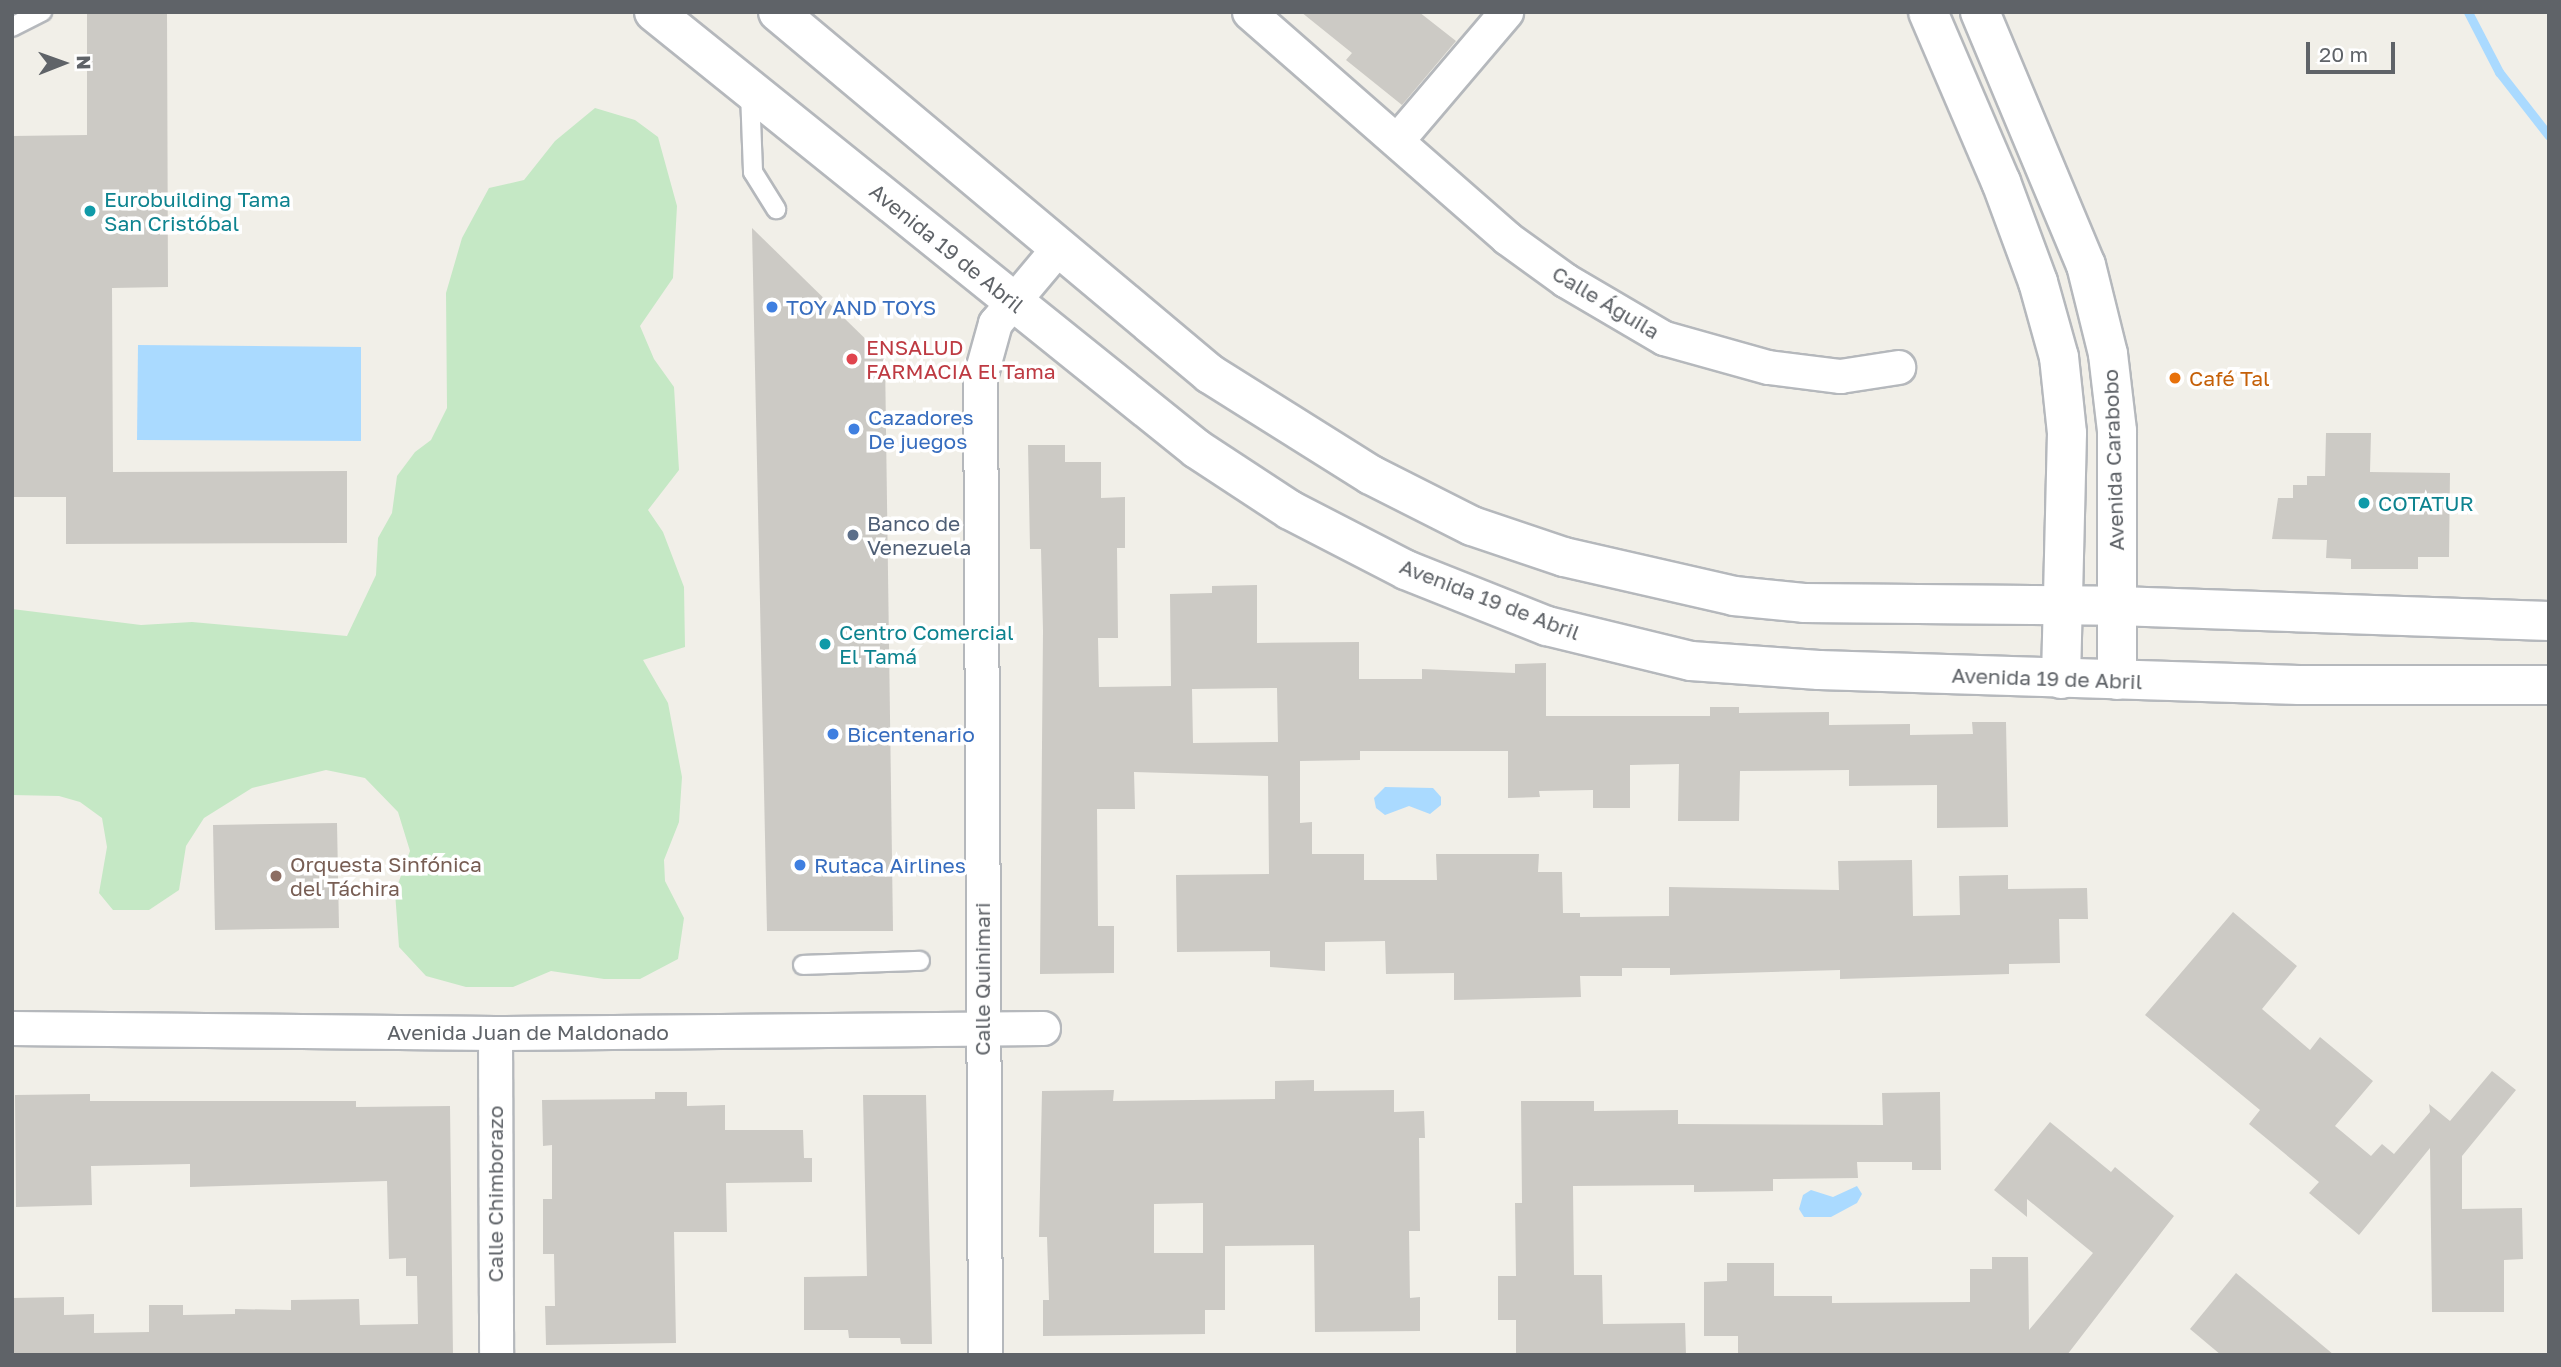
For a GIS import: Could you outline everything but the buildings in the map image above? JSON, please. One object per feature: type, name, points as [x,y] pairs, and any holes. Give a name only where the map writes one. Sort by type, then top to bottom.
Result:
[{"type":"main road","name":"Avenida 19 de Abril","points":[[654,12],[1197,449],[1290,510],[1406,570],[1547,626],[1691,661],[2061,679],[2549,685]]},
{"type":"main road","points":[[778,12],[1057,249],[1210,374],[1371,475],[1472,526],[1564,557],[1734,596],[1804,603],[2118,606],[2549,621]]},
{"type":"main road","points":[[1928,12],[2001,182],[2038,282],[2059,357],[2067,433],[2061,679]]},
{"type":"main road","name":"Avenida Carabobo","points":[[1980,12],[2086,265],[2108,354],[2117,431],[2117,680]]},
{"type":"street","name":"Calle Águila","points":[[1250,12],[1398,139],[1507,238],[1565,280],[1664,338],[1768,367],[1840,376],[1898,367]]},
{"type":"street","points":[[1398,139],[1506,12]]},
{"type":"street","name":"Calle Quinimari","points":[[985,1355],[980,377],[995,323],[1057,249]]},
{"type":"street","name":"Avenida Juan de Maldonado","points":[[12,1028],[495,1034],[1043,1028]]},
{"type":"street","name":"Calle Chimborazo","points":[[495,1034],[496,1355]]},
{"type":"lane","points":[[12,27],[42,12]]},
{"type":"lane","points":[[750,89],[752,172],[776,209]]},
{"type":"lane","points":[[803,964],[920,961]]},
{"type":"green space","points":[[595,108],[635,120],[658,137],[677,206],[673,278],[640,326],[654,359],[674,387],[679,470],[648,510],[663,532],[684,587],[685,647],[643,660],[668,703],[682,777],[679,822],[664,860],[665,881],[684,918],[678,959],[640,979],[604,979],[551,971],[513,987],[466,987],[426,976],[399,947],[395,892],[410,851],[398,812],[365,778],[326,770],[252,788],[204,818],[186,846],[179,890],[149,910],[113,910],[99,893],[107,847],[102,818],[80,802],[59,796],[12,795],[12,609],[141,625],[192,622],[347,636],[376,575],[378,538],[392,513],[397,476],[415,452],[431,440],[447,408],[446,293],[462,238],[489,188],[524,180],[555,141]]},
{"type":"water","points":[[138,345],[361,347],[361,441],[137,440]]},
{"type":"water","points":[[1385,787],[1433,788],[1441,797],[1441,805],[1430,814],[1409,806],[1385,815],[1376,808],[1374,798]]},
{"type":"water","points":[[1857,1186],[1862,1194],[1857,1203],[1831,1217],[1804,1217],[1799,1209],[1803,1195],[1811,1190],[1833,1197]]},
{"type":"waterway","points":[[2468,12],[2499,72],[2549,136]]},
{"type":"place","name":"Eurobuilding Tama San Cristóbal","points":[[90,211]]},
{"type":"place","name":"TOY AND TOYS","points":[[772,307]]},
{"type":"place","name":"ENSALUD FARMACIA El Tama","points":[[852,359]]},
{"type":"place","name":"Café Tal","points":[[2175,378]]},
{"type":"place","name":"Cazadores De juegos","points":[[854,429]]},
{"type":"place","name":"COTATUR","points":[[2364,503]]},
{"type":"place","name":"Banco de Venezuela","points":[[853,535]]},
{"type":"place","name":"Centro Comercial El Tamá","points":[[825,644]]},
{"type":"place","name":"Bicentenario","points":[[833,734]]},
{"type":"place","name":"Rutaca Airlines","points":[[800,865]]},
{"type":"place","name":"Orquesta Sinfónica del Táchira","points":[[276,876]]}]
